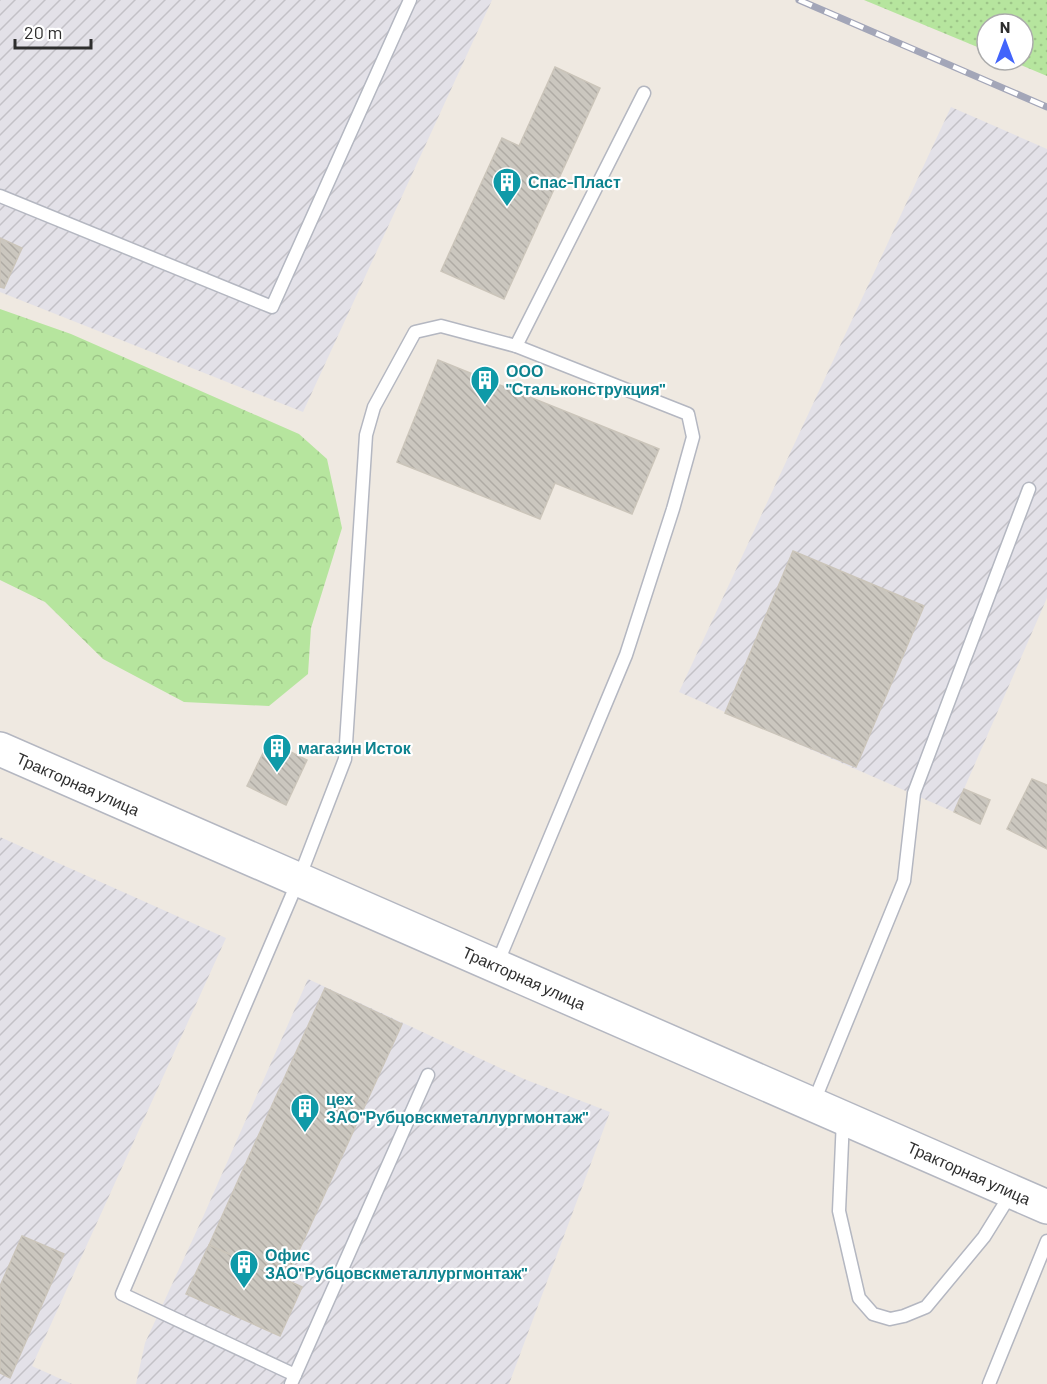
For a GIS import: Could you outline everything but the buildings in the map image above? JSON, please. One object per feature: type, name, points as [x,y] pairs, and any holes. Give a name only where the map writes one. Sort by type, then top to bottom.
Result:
[{"type":"main road","name":"Тракторная улица","points":[[0,749],[1047,1207]]},
{"type":"lane","points":[[0,196],[272,307],[410,0]]},
{"type":"lane","points":[[516,346],[644,93]]},
{"type":"lane","points":[[428,1075],[293,1379],[122,1294],[298,881],[345,759],[366,435],[374,407],[415,332],[441,326],[516,346],[688,414],[693,437],[674,509],[626,655],[497,966]]},
{"type":"lane","points":[[812,1105],[904,881],[914,793],[1029,489]]},
{"type":"lane","points":[[843,1118],[839,1211],[854,1283],[859,1298],[873,1314],[890,1319],[926,1307],[984,1237],[1012,1192]]},
{"type":"lane","points":[[989,1384],[1047,1240]]},
{"type":"shaded area","points":[[0,0],[492,0],[303,412],[0,292]]},
{"type":"shaded area","points":[[951,107],[1047,149],[1047,598],[954,812],[679,692]]},
{"type":"shaded area","points":[[0,837],[226,938],[32,1366],[72,1384],[0,1384]]},
{"type":"shaded area","points":[[308,979],[524,1079],[610,1112],[509,1384],[136,1384],[145,1343]]},
{"type":"green space","points":[[864,0],[1047,0],[1047,76],[1035,71],[1035,12],[975,12],[975,46]]},
{"type":"green space","points":[[0,309],[71,334],[299,434],[327,459],[342,528],[311,628],[308,674],[269,706],[184,702],[103,659],[45,602],[0,580]]},
{"type":"railway","points":[[799,0],[1047,107]]},
{"type":"place","name":"Спас-Пласт","points":[[507,208]]},
{"type":"place","name":"ООО \"Стальконструкция\"","points":[[485,406]]},
{"type":"place","name":"магазин Исток","points":[[277,774]]},
{"type":"place","name":"цех ЗАО\"Рубцовскметаллургмонтаж\"","points":[[305,1134]]},
{"type":"place","name":"Офис ЗАО\"Рубцовскметаллургмонтаж\"","points":[[244,1290]]}]
